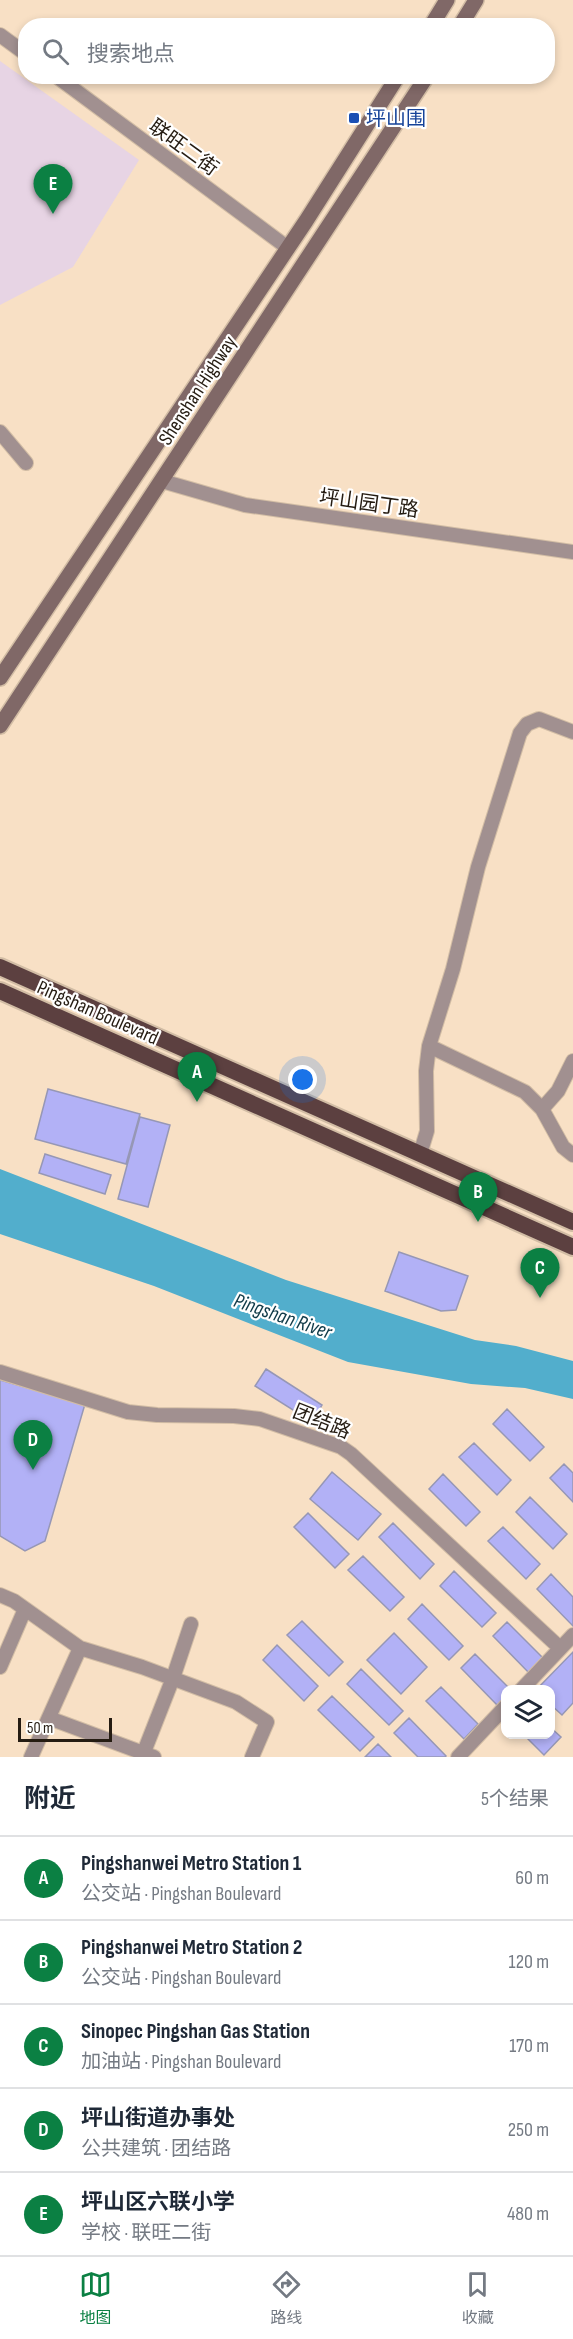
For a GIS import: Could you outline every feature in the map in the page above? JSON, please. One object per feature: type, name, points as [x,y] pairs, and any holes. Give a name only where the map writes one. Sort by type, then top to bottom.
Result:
[{"type":"highway","name":"Pingshan Boulevard","points":[[0,967],[573,1222]]},
{"type":"highway","name":"Pingshan Boulevard","points":[[0,991],[573,1246]]},
{"type":"main road","points":[[436,18],[447,0]]},
{"type":"main road","points":[[465,18],[476,0]]},
{"type":"main road","name":"Shenshan Highway","points":[[0,678],[288,248],[393,84]]},
{"type":"main road","name":"Shenshan Highway","points":[[0,726],[422,84]]},
{"type":"street","points":[[0,35],[18,48]]},
{"type":"street","name":"联旺二街","points":[[67,84],[288,248]]},
{"type":"street","points":[[0,432],[26,463]]},
{"type":"street","name":"坪山园丁路","points":[[162,481],[245,505],[573,552]]},
{"type":"street","points":[[420,1154],[427,1131],[426,1071],[429,1046],[453,969],[478,867],[520,734],[527,724],[539,719],[573,732]]},
{"type":"street","points":[[429,1046],[525,1092],[542,1109],[563,1147],[573,1155]]},
{"type":"street","points":[[542,1109],[558,1091],[573,1061]]},
{"type":"street","name":"团结路","points":[[0,1372],[128,1412],[157,1415],[208,1414],[260,1419],[341,1447],[560,1648]]},
{"type":"street","points":[[0,1595],[25,1609],[80,1648],[173,1678],[236,1702],[267,1722],[252,1757]]},
{"type":"street","points":[[0,1667],[25,1609]]},
{"type":"street","points":[[49,1718],[147,1756],[191,1624]]},
{"type":"street","points":[[525,1685],[573,1635]]},
{"type":"street","points":[[32,1757],[80,1648]]},
{"type":"street","points":[[458,1757],[501,1711]]},
{"type":"shaded area","points":[[0,61],[18,74],[18,84],[32,84],[139,160],[73,267],[0,305]]},
{"type":"water","name":"Pingshan River","points":[[0,1169],[286,1280],[475,1340],[516,1346],[573,1361],[573,1399],[525,1388],[471,1384],[348,1362],[154,1286],[0,1234]]},
{"type":"building","points":[[48,1089],[140,1114],[126,1164],[35,1139]]},
{"type":"building","points":[[140,1117],[170,1125],[148,1207],[118,1199]]},
{"type":"building","points":[[45,1154],[111,1175],[105,1194],[39,1173]]},
{"type":"building","points":[[399,1252],[468,1276],[456,1310],[441,1311],[385,1291]]},
{"type":"building","points":[[266,1369],[322,1405],[312,1422],[255,1386]]},
{"type":"building","points":[[0,1380],[85,1404],[45,1541],[25,1551],[0,1536]]},
{"type":"building","points":[[507,1409],[544,1447],[530,1461],[493,1424]]},
{"type":"building","points":[[474,1443],[511,1480],[497,1495],[459,1457]]},
{"type":"building","points":[[564,1464],[573,1473],[573,1502],[550,1478]]},
{"type":"building","points":[[332,1472],[381,1514],[358,1540],[310,1499]]},
{"type":"building","points":[[443,1474],[480,1512],[466,1526],[429,1489]]},
{"type":"building","points":[[530,1497],[567,1534],[553,1549],[516,1512]]},
{"type":"building","points":[[308,1513],[349,1554],[335,1568],[294,1527]]},
{"type":"building","points":[[393,1523],[434,1564],[420,1579],[379,1537]]},
{"type":"building","points":[[503,1527],[540,1564],[526,1579],[488,1541]]},
{"type":"building","points":[[363,1556],[404,1597],[390,1611],[348,1570]]},
{"type":"building","points":[[454,1571],[496,1613],[482,1627],[440,1586]]},
{"type":"building","points":[[551,1574],[573,1597],[573,1626],[537,1589]]},
{"type":"building","points":[[422,1604],[463,1646],[449,1660],[408,1619]]},
{"type":"building","points":[[302,1621],[343,1662],[329,1676],[287,1635]]},
{"type":"building","points":[[507,1622],[544,1659],[530,1674],[493,1636]]},
{"type":"building","points":[[394,1633],[427,1667],[401,1694],[367,1660]]},
{"type":"building","points":[[277,1645],[318,1686],[304,1701],[263,1660]]},
{"type":"building","points":[[573,1652],[573,1703],[562,1715],[555,1709],[555,1685],[541,1685]]},
{"type":"building","points":[[475,1654],[506,1685],[501,1685],[501,1703],[498,1706],[461,1668]]},
{"type":"building","points":[[361,1669],[403,1711],[389,1725],[347,1684]]},
{"type":"building","points":[[441,1687],[478,1724],[464,1739],[426,1701]]},
{"type":"building","points":[[332,1696],[374,1737],[360,1751],[318,1710]]},
{"type":"building","points":[[409,1718],[445,1757],[418,1757],[394,1733]]},
{"type":"building","points":[[555,1732],[561,1737],[544,1755],[528,1739],[555,1739]]},
{"type":"building","points":[[378,1744],[391,1757],[365,1757]]},
{"type":"place","name":"坪山围","points":[[354,118]]},
{"type":"place","name":"坪山区六联小学","points":[[53,214]]},
{"type":"place","name":"Pingshanwei Metro Station 1","points":[[197,1102]]},
{"type":"place","name":"Pingshanwei Metro Station 2","points":[[478,1222]]},
{"type":"place","name":"Sinopec Pingshan Gas Station","points":[[540,1298]]},
{"type":"place","name":"坪山街道办事处","points":[[33,1470]]}]
